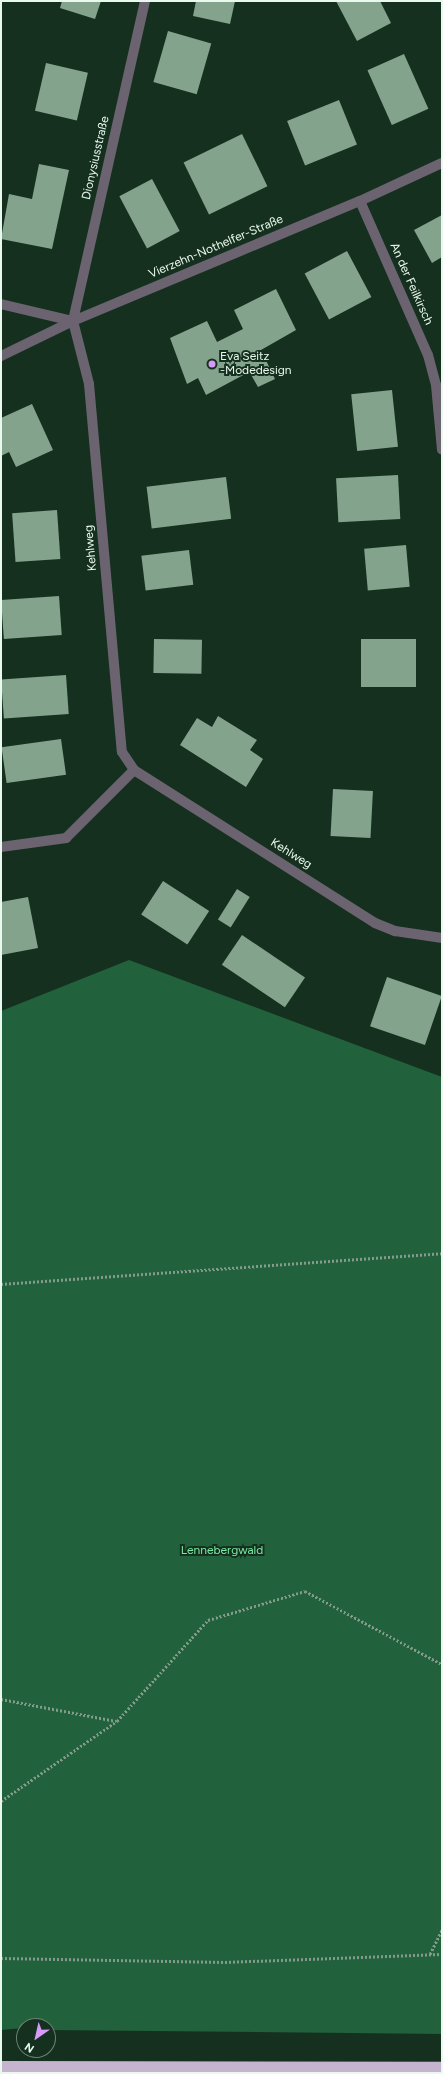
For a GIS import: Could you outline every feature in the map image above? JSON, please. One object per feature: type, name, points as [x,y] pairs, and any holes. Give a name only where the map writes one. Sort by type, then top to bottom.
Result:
[{"type":"highway","points":[[1,2067],[442,2068]]},
{"type":"street","name":"Dionysiusstraße","points":[[73,321],[145,1]]},
{"type":"street","name":"Vierzehn-Nothelfer-Straße","points":[[1,356],[73,321],[360,201],[442,163]]},
{"type":"street","name":"An der Feilkirsch","points":[[360,201],[428,355],[436,385],[442,450]]},
{"type":"street","points":[[1,304],[73,321]]},
{"type":"street","name":"Kehlweg","points":[[73,321],[89,384],[122,752],[134,770],[375,923],[395,931],[442,938]]},
{"type":"street","points":[[1,847],[66,838],[134,770]]},
{"type":"path","points":[[1,1284],[442,1253]]},
{"type":"path","points":[[1,1801],[116,1721],[208,1620],[305,1591],[442,1664]]},
{"type":"path","points":[[1,1699],[116,1721]]},
{"type":"path","points":[[430,1954],[442,1929]]},
{"type":"path","points":[[1,1958],[225,1962],[442,1954]]},
{"type":"green space","name":"Lennebergwald","points":[[129,960],[442,1077],[442,2034],[56,2030],[56,2018],[16,2018],[16,2029],[1,2030],[1,1011]]},
{"type":"building","points":[[62,1],[101,1],[95,19],[60,8]]},
{"type":"building","points":[[196,1],[235,1],[230,24],[193,16]]},
{"type":"building","points":[[336,1],[380,1],[391,23],[357,41]]},
{"type":"building","points":[[168,31],[211,43],[197,94],[153,82]]},
{"type":"building","points":[[404,54],[428,109],[392,125],[367,70]]},
{"type":"building","points":[[46,63],[88,73],[77,120],[35,111]]},
{"type":"building","points":[[339,100],[357,145],[305,165],[287,121]]},
{"type":"building","points":[[242,134],[267,186],[209,215],[184,162]]},
{"type":"building","points":[[39,164],[69,170],[52,249],[1,239],[9,194],[32,199]]},
{"type":"building","points":[[152,179],[180,231],[147,248],[119,196]]},
{"type":"building","points":[[442,215],[442,257],[432,263],[414,230]]},
{"type":"building","points":[[347,251],[371,297],[329,319],[305,274]]},
{"type":"building","points":[[276,289],[296,330],[261,350],[275,379],[258,387],[246,366],[249,372],[206,395],[198,378],[187,384],[170,338],[207,321],[217,342],[243,329],[234,310]]},
{"type":"building","points":[[392,390],[398,447],[357,451],[351,394]]},
{"type":"building","points":[[32,404],[53,450],[16,467],[9,452],[1,456],[1,418]]},
{"type":"building","points":[[398,475],[400,519],[338,522],[336,478]]},
{"type":"building","points":[[226,477],[231,519],[152,528],[147,487]]},
{"type":"building","points":[[57,510],[60,559],[16,562],[12,513]]},
{"type":"building","points":[[406,545],[410,587],[368,591],[364,549]]},
{"type":"building","points":[[189,550],[193,585],[146,591],[141,556]]},
{"type":"building","points":[[59,596],[62,635],[4,639],[1,600]]},
{"type":"building","points":[[154,639],[202,640],[201,674],[153,673]]},
{"type":"building","points":[[361,639],[416,639],[416,687],[361,687]]},
{"type":"building","points":[[66,675],[69,714],[4,718],[1,680]]},
{"type":"building","points":[[218,716],[257,740],[250,750],[263,759],[246,787],[180,745],[197,718],[212,727]]},
{"type":"building","points":[[61,739],[66,775],[7,783],[2,747]]},
{"type":"building","points":[[333,789],[373,791],[370,838],[331,836]]},
{"type":"building","points":[[163,881],[209,911],[187,945],[141,915]]},
{"type":"building","points":[[237,889],[250,897],[231,927],[218,920]]},
{"type":"building","points":[[28,897],[38,948],[1,955],[1,902]]},
{"type":"building","points":[[242,935],[305,977],[285,1007],[222,965]]},
{"type":"building","points":[[387,977],[442,996],[425,1045],[370,1026]]},
{"type":"place","name":"Eva Seitz -Modedesign","points":[[212,364]]}]
